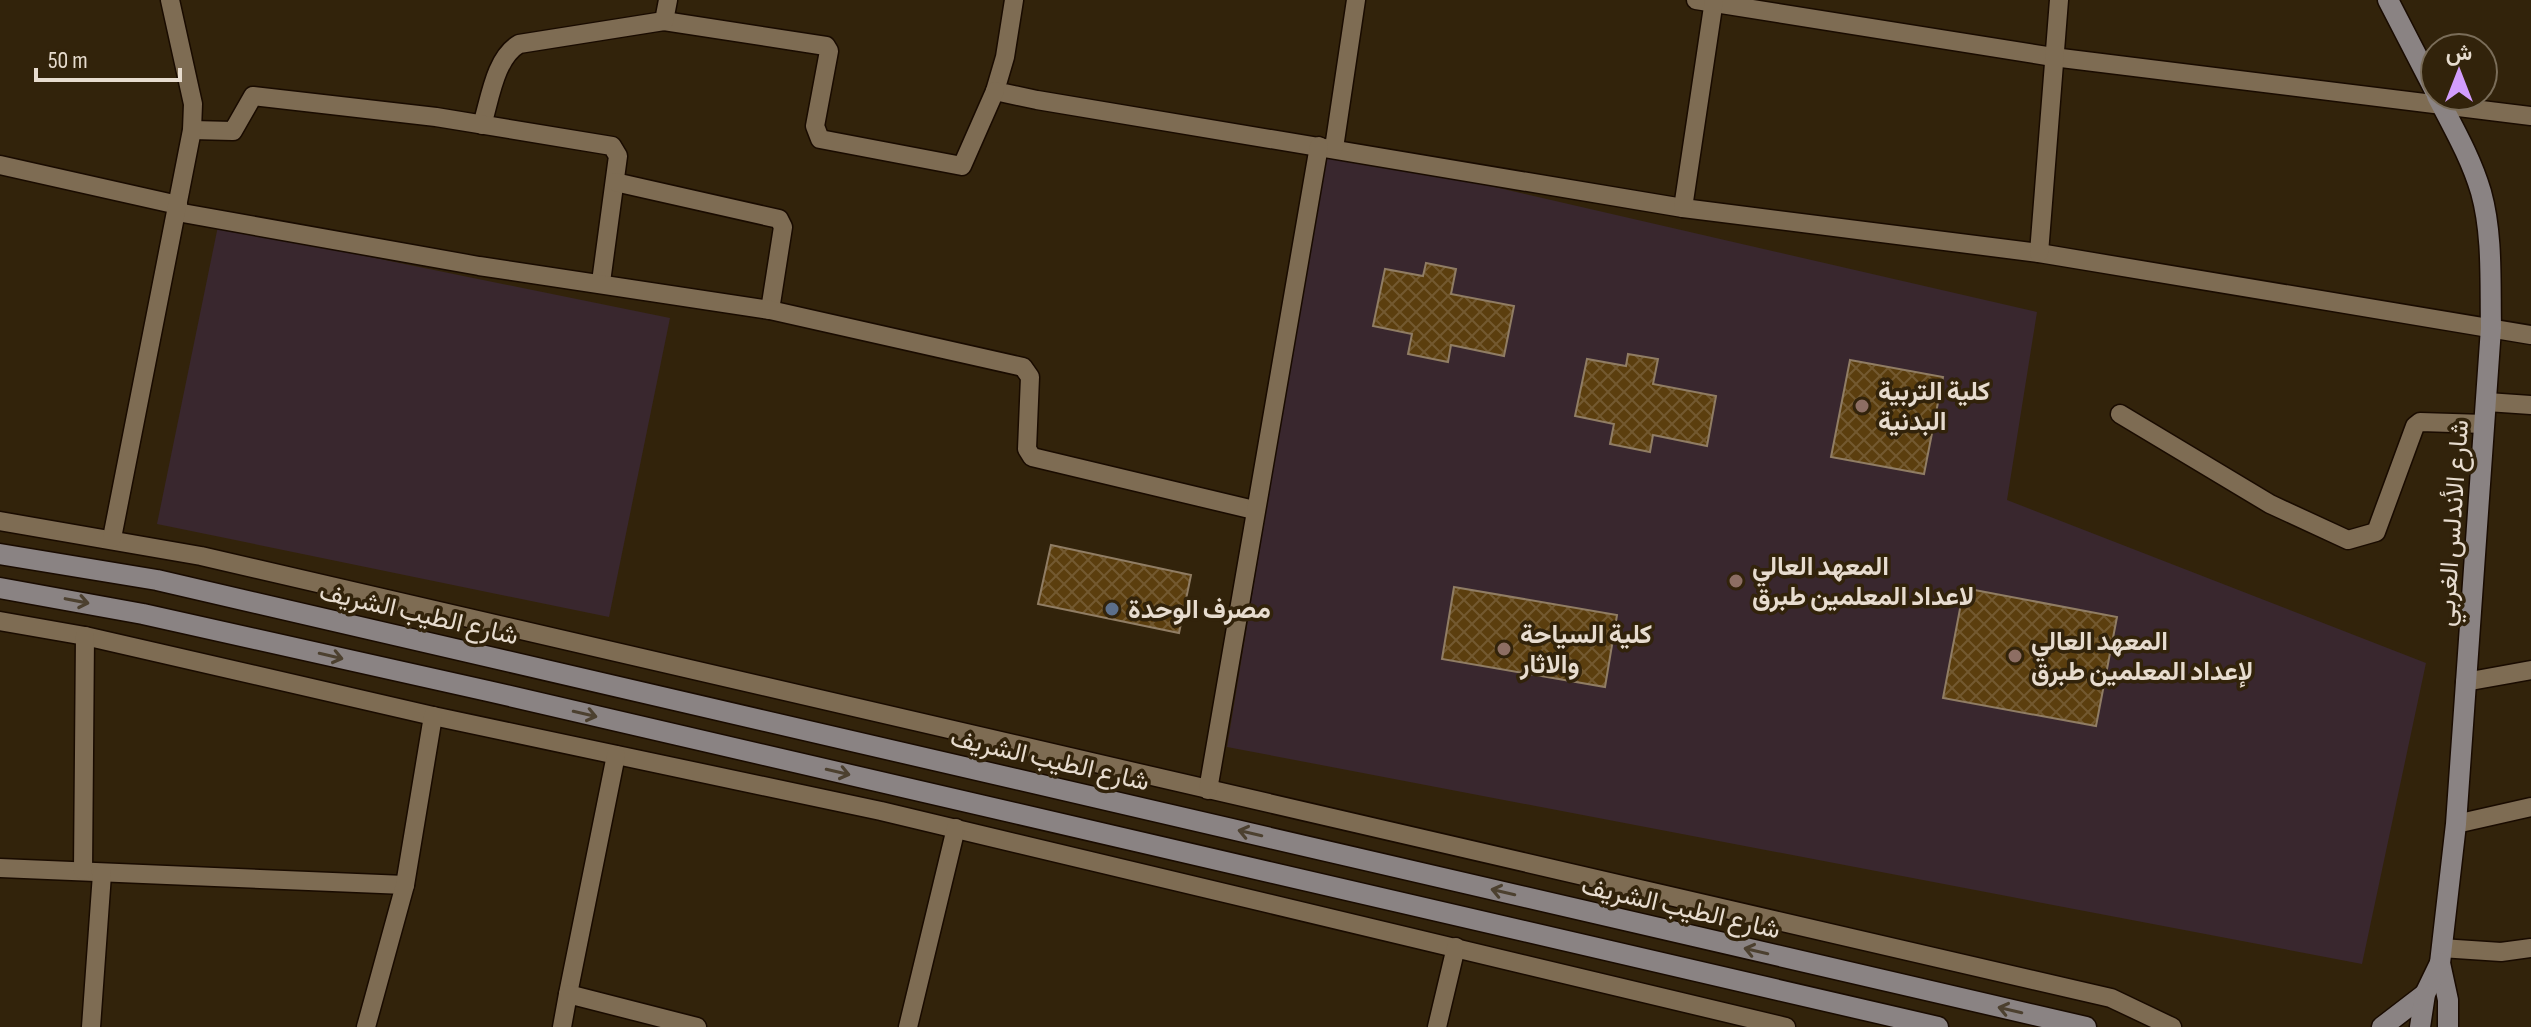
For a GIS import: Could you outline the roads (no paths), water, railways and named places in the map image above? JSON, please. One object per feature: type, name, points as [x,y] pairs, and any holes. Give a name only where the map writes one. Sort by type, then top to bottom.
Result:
[{"type":"main road","name":"شارع الأندلس الغربي","points":[[2388,0],[2419,60]]},
{"type":"main road","name":"شارع الأندلس الغربي","points":[[2445,112],[2481,194],[2489,255],[2491,328],[2456,824],[2441,956],[2448,1000],[2448,1027]]},
{"type":"main road","name":"شارع الطيب الشريف","points":[[0,554],[172,584],[2086,1027]]},
{"type":"main road","points":[[0,588],[143,614],[458,684],[1938,1027]]},
{"type":"main road","name":"شارع الأندلس الغربي","points":[[2420,1027],[2425,994],[2441,956]]},
{"type":"main road","points":[[2382,1027],[2425,994]]},
{"type":"street","points":[[112,538],[192,130],[193,106],[170,0]]},
{"type":"street","points":[[664,21],[668,0]]},
{"type":"street","points":[[482,125],[503,59],[519,44],[664,21],[826,46],[829,51],[815,126],[820,139],[962,166],[995,91],[1005,57],[1014,0]]},
{"type":"street","points":[[1208,790],[1254,510],[1356,0]]},
{"type":"street","points":[[2039,253],[2059,0]]},
{"type":"street","points":[[1683,208],[1708,1],[2053,57],[2419,96]]},
{"type":"street","points":[[995,91],[1099,113],[1327,147],[1683,208],[2039,253],[2531,335]]},
{"type":"street","points":[[192,130],[233,131],[253,96],[482,125],[612,146],[618,156],[601,282]]},
{"type":"street","points":[[2499,110],[2531,116]]},
{"type":"street","points":[[0,165],[178,208],[479,266],[601,282],[770,310],[1023,367],[1030,377],[1027,449],[1032,457],[1254,510]]},
{"type":"street","points":[[615,182],[779,219],[783,227],[770,310]]},
{"type":"street","points":[[2487,402],[2531,405]]},
{"type":"street","points":[[2120,414],[2270,504],[2348,540],[2376,532],[2415,426],[2420,422],[2485,424]]},
{"type":"street","points":[[0,521],[112,538],[2111,998],[2172,1027]]},
{"type":"street","points":[[0,621],[85,636],[433,716],[956,828],[1786,1027]]},
{"type":"street","points":[[85,636],[92,873],[91,1027]]},
{"type":"street","points":[[2465,682],[2531,670]]},
{"type":"street","points":[[366,1027],[405,885],[433,716]]},
{"type":"street","points":[[562,1027],[616,755]]},
{"type":"street","points":[[2456,824],[2531,807]]},
{"type":"street","points":[[908,1027],[956,828]]},
{"type":"street","points":[[0,868],[405,885]]},
{"type":"street","points":[[1437,1027],[1456,947]]},
{"type":"street","points":[[2441,956],[2531,948]]},
{"type":"street","points":[[568,994],[697,1027]]},
{"type":"place","name":"كلية التربية البدنية","points":[[1862,406]]},
{"type":"place","name":"المعهد العالي لاعداد المعلمين طبرق","points":[[1736,581]]},
{"type":"place","name":"مصرف الوحدة","points":[[1112,609]]},
{"type":"place","name":"كلية السياحة والاثار","points":[[1504,649]]},
{"type":"place","name":"المعهد العالي لإعداد المعلمين طبرق","points":[[2015,656]]}]
